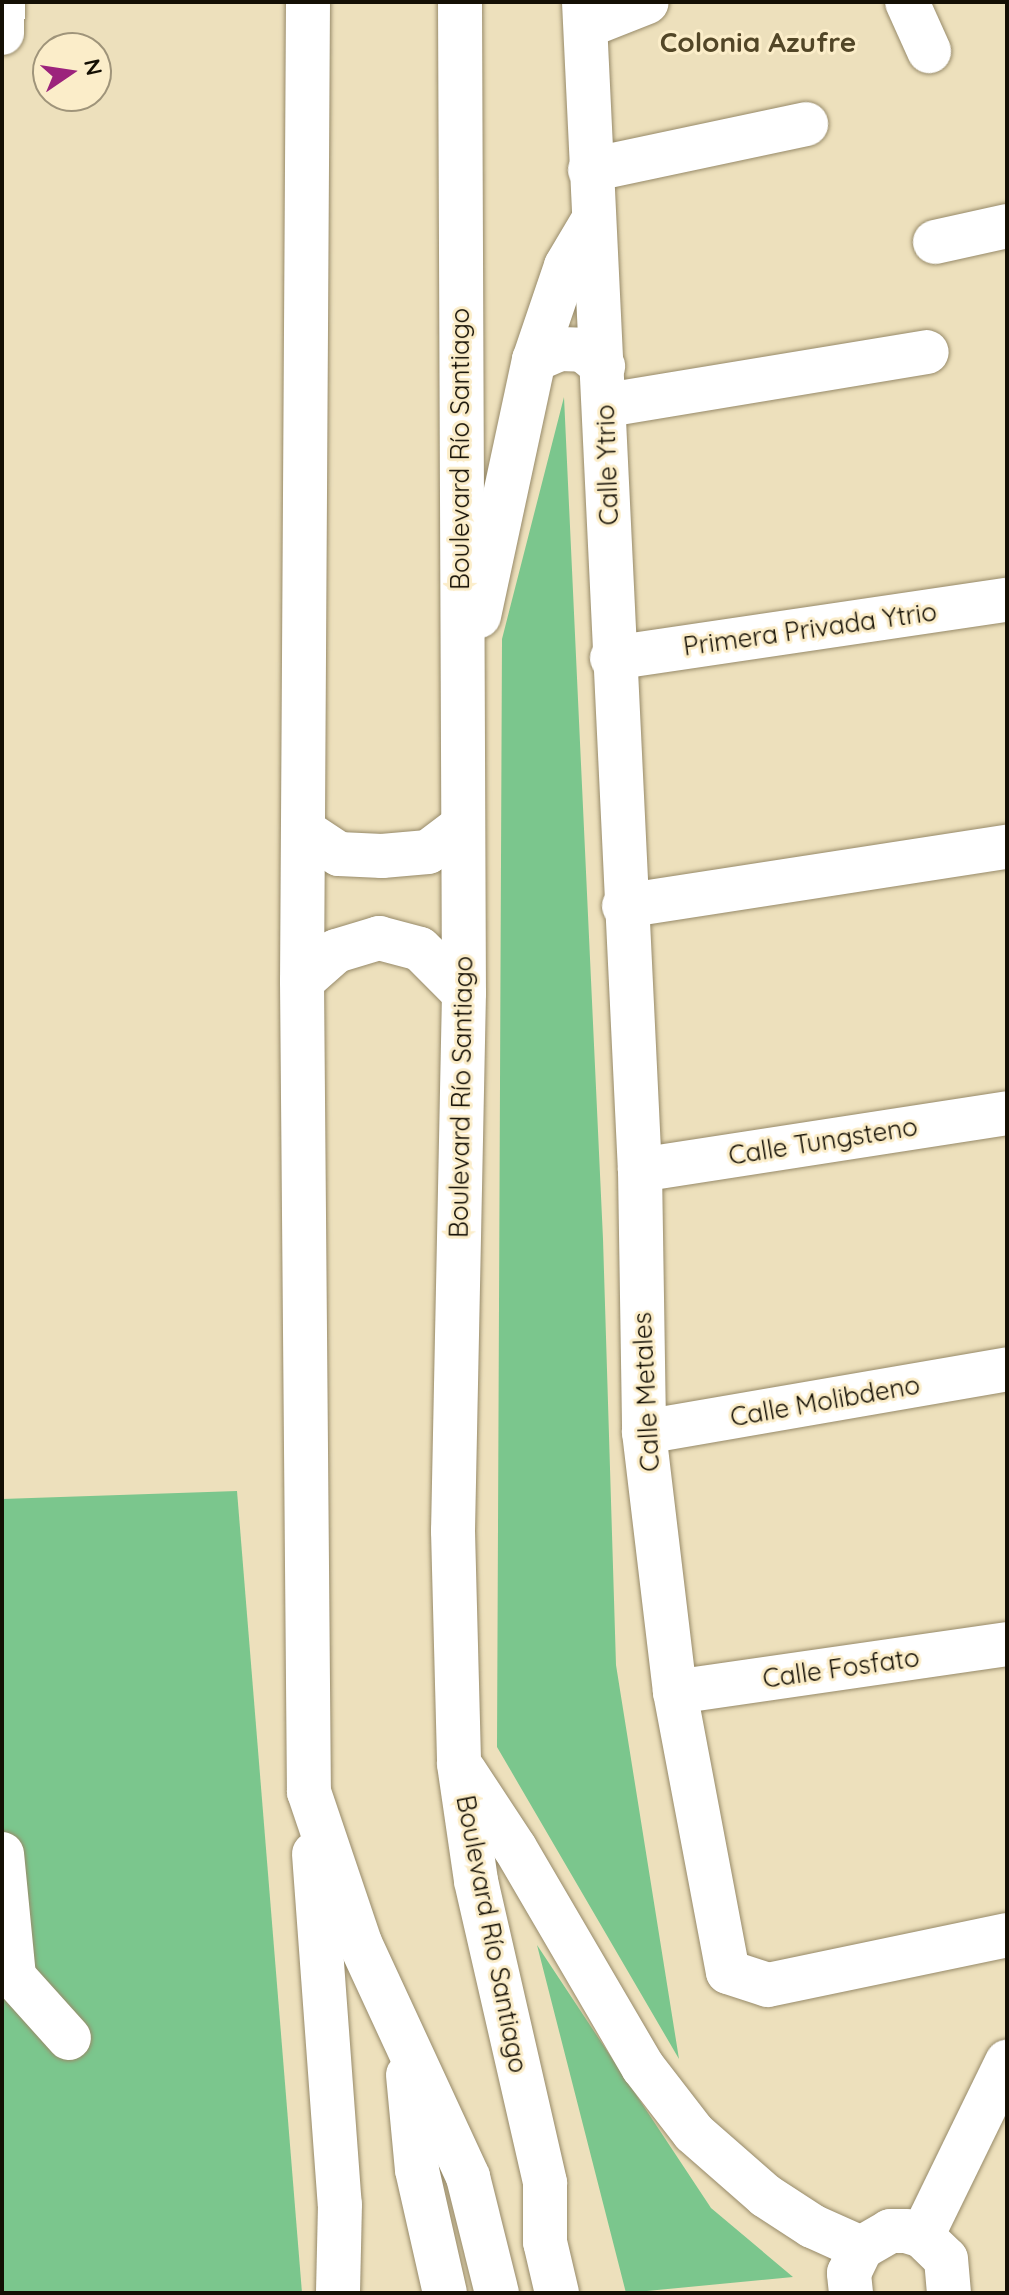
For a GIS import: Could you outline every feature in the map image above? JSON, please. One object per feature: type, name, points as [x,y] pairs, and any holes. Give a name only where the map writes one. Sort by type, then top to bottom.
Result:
[{"type":"main road","points":[[2,33],[3,2]]},
{"type":"main road","points":[[308,2],[302,981],[309,1792],[340,2204],[338,2293]]},
{"type":"main road","name":"Boulevard Río Santiago","points":[[460,2],[464,993],[453,1531],[459,1764],[476,1881],[545,2183],[545,2242],[557,2293]]},
{"type":"main road","points":[[586,13],[647,2]]},
{"type":"main road","points":[[907,2],[929,51]]},
{"type":"main road","name":"Calle Ytrio","points":[[586,13],[592,222],[605,386],[612,658],[624,906]]},
{"type":"main road","points":[[590,170],[806,124]]},
{"type":"main road","points":[[461,700],[534,360],[566,266],[592,222]]},
{"type":"main road","points":[[935,242],[1007,226]]},
{"type":"main road","points":[[534,360],[560,349],[583,350],[605,386],[927,352]]},
{"type":"main road","name":"Primera Privada Ytrio","points":[[612,658],[1007,600]]},
{"type":"main road","points":[[304,831],[339,854],[382,856],[428,852],[461,827]]},
{"type":"main road","points":[[624,906],[1007,847]]},
{"type":"main road","name":"Calle Metales","points":[[624,906],[640,1170],[644,1432],[675,1692],[728,1972],[768,1985],[1007,1935]]},
{"type":"main road","points":[[302,981],[336,951],[379,938],[420,949],[464,993]]},
{"type":"main road","name":"Calle Tungsteno","points":[[640,1170],[1007,1113]]},
{"type":"main road","name":"Calle Molibdeno","points":[[644,1432],[1007,1369]]},
{"type":"main road","name":"Calle Fosfato","points":[[675,1692],[1007,1644]]},
{"type":"main road","points":[[459,1764],[515,1848],[643,2067],[694,2133],[766,2196],[812,2226],[845,2280],[890,2231],[922,2236],[946,2259],[950,2293]]},
{"type":"main road","points":[[309,1792],[360,1943],[405,2049],[468,2177],[497,2293]]},
{"type":"main road","points":[[2,1854],[14,1977],[69,2038]]},
{"type":"main road","points":[[405,2049],[417,2170],[445,2293]]},
{"type":"main road","points":[[922,2236],[990,2127],[1007,2062]]},
{"type":"main road","name":"Boulevard Río Santiago","points":[[545,2183],[572,2238],[588,2293]]},
{"type":"green space","points":[[564,397],[603,1239],[616,1665],[679,2059],[497,1747],[502,639]]},
{"type":"green space","points":[[237,1491],[302,2293],[2,2293],[2,1499]]},
{"type":"green space","points":[[537,1945],[711,2208],[793,2277],[626,2293]]},
{"type":"district","name":"Colonia Azufre","points":[[758,42]]}]
